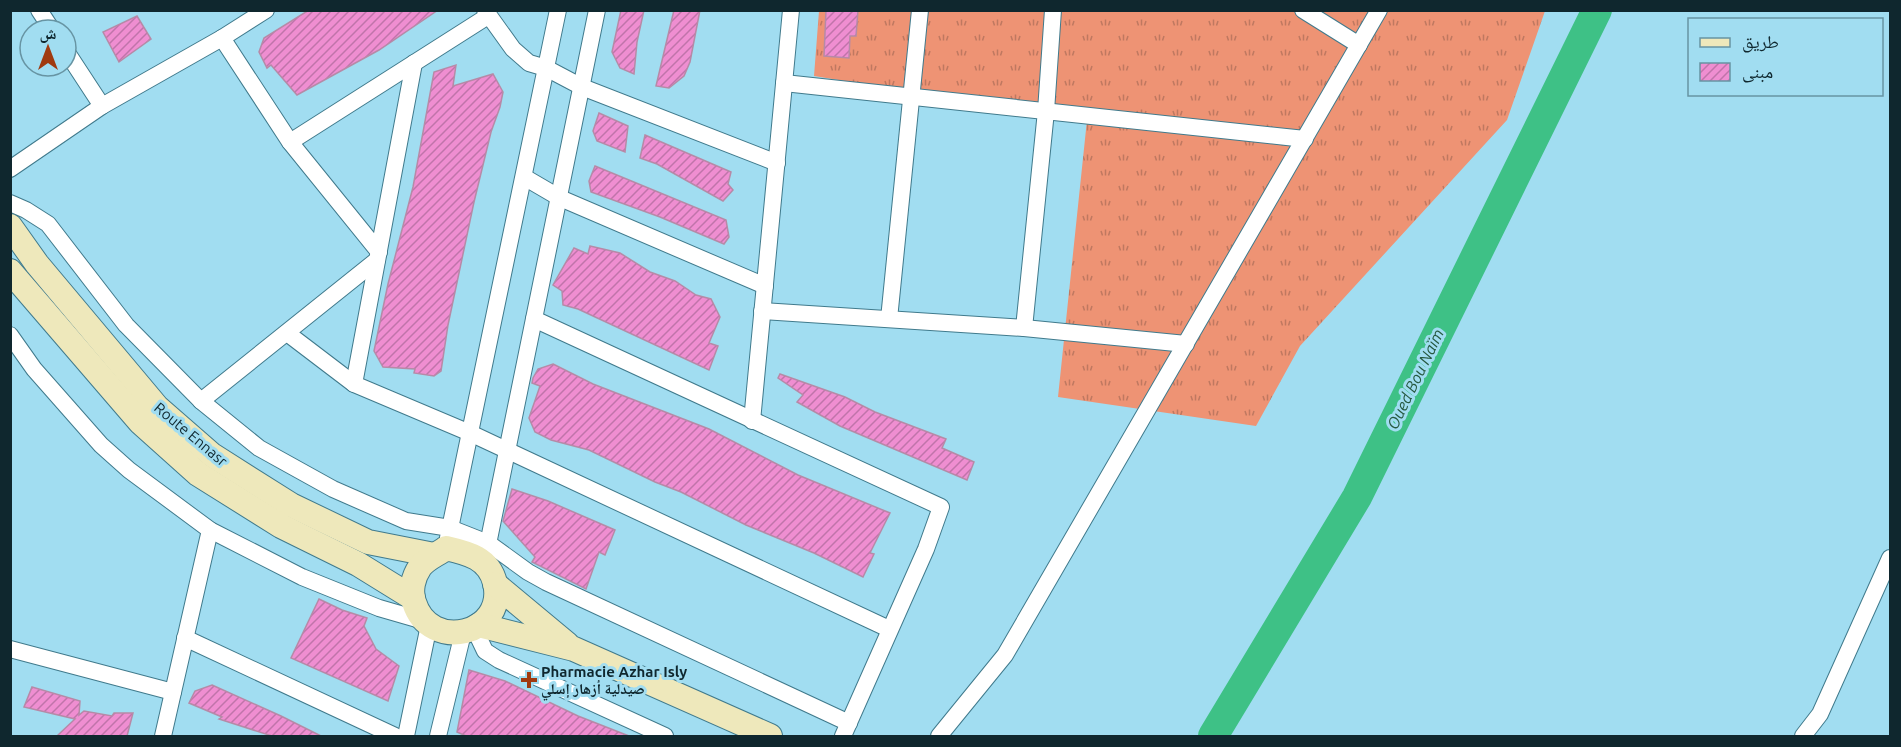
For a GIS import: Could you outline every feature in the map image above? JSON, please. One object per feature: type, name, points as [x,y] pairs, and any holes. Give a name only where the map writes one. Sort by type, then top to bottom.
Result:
[{"type":"main road","name":"Route Ennasr","points":[[10,226],[37,264],[157,407],[212,455],[291,505],[368,542],[444,544]]},
{"type":"main road","name":"Route Ennasr","points":[[10,272],[140,422],[198,474],[281,526],[358,564],[413,598]]},
{"type":"main road","points":[[574,649],[489,564],[466,552],[444,544],[419,569],[412,588],[417,610],[427,623],[440,631],[451,633],[472,629],[574,649],[770,736]]},
{"type":"main road","points":[[472,629],[488,617],[493,607],[496,595],[489,564]]},
{"type":"street","points":[[10,169],[102,106],[222,38],[266,10]]},
{"type":"street","points":[[10,203],[48,224],[126,325],[201,401],[259,448],[333,489],[406,521],[444,544],[470,433],[558,10]]},
{"type":"street","points":[[534,320],[941,507],[926,549],[846,730],[528,572],[489,564],[507,452],[597,10]]},
{"type":"street","points":[[752,421],[791,10]]},
{"type":"street","points":[[889,319],[920,10]]},
{"type":"street","points":[[1024,328],[1046,111],[1053,10]]},
{"type":"street","points":[[1302,10],[1359,45]]},
{"type":"street","points":[[939,736],[1005,655],[1379,10]]},
{"type":"street","points":[[290,142],[414,63],[486,13],[519,56],[529,63],[546,68],[582,87],[777,163]]},
{"type":"street","points":[[222,38],[290,142],[378,256]]},
{"type":"street","points":[[354,384],[414,63]]},
{"type":"street","points":[[78,69],[102,106]]},
{"type":"street","points":[[784,83],[1305,139]]},
{"type":"street","points":[[524,177],[560,198],[765,286]]},
{"type":"street","points":[[201,401],[287,333],[378,256]]},
{"type":"street","points":[[762,312],[1024,328],[1186,344]]},
{"type":"street","points":[[287,333],[354,384],[470,433],[889,629]]},
{"type":"street","points":[[10,334],[34,369],[101,445],[129,470],[210,530],[302,577],[379,608],[427,623],[406,736]]},
{"type":"street","points":[[163,736],[210,530]]},
{"type":"street","points":[[1803,736],[1820,714],[1890,558]]},
{"type":"street","points":[[438,736],[472,629]]},
{"type":"street","points":[[472,629],[485,651],[499,660],[666,736]]},
{"type":"street","points":[[185,638],[395,736]]},
{"type":"street","points":[[10,649],[173,692]]},
{"type":"green space","points":[[819,11],[1545,11],[1507,120],[1300,346],[1256,426],[1058,397],[1087,120],[814,76]]},
{"type":"building","points":[[309,10],[438,10],[379,50],[297,95],[271,65],[267,68],[259,52],[264,38]]},
{"type":"building","points":[[621,10],[644,10],[637,42],[634,74],[620,68],[612,52]]},
{"type":"building","points":[[674,10],[700,10],[690,62],[684,76],[669,88],[656,86]]},
{"type":"building","points":[[826,10],[858,10],[856,36],[850,36],[849,58],[824,56]]},
{"type":"building","points":[[137,16],[151,39],[119,62],[103,32]]},
{"type":"building","points":[[456,65],[453,86],[493,74],[503,92],[474,202],[448,325],[441,371],[434,376],[414,373],[415,369],[383,367],[374,351],[388,284],[413,187],[434,72]]},
{"type":"building","points":[[599,113],[628,126],[625,152],[597,141],[593,131]]},
{"type":"building","points":[[645,135],[731,172],[728,184],[733,190],[723,201],[657,164],[640,158]]},
{"type":"building","points":[[595,166],[726,220],[729,237],[724,244],[660,217],[591,192],[589,181]]},
{"type":"building","points":[[590,246],[620,253],[650,272],[675,281],[696,295],[711,299],[720,317],[709,343],[718,346],[709,370],[578,309],[563,305],[562,291],[553,285],[574,248],[588,254]]},
{"type":"building","points":[[553,364],[593,384],[709,429],[798,475],[890,513],[870,553],[874,554],[863,577],[814,553],[746,525],[589,450],[551,440],[535,432],[529,418],[540,386],[532,383],[533,378],[538,369]]},
{"type":"building","points":[[780,374],[845,397],[875,412],[946,439],[942,448],[974,462],[967,480],[840,426],[797,402],[803,395],[778,378]]},
{"type":"building","points":[[512,489],[548,501],[615,530],[605,555],[599,552],[586,589],[532,562],[535,557],[503,521]]},
{"type":"building","points":[[319,599],[367,618],[364,626],[376,649],[399,666],[388,701],[291,658]]},
{"type":"building","points":[[469,670],[505,681],[578,716],[629,736],[466,736],[457,732]]},
{"type":"building","points":[[212,685],[321,736],[272,736],[219,719],[222,717],[189,703],[195,691]]},
{"type":"building","points":[[32,687],[80,701],[79,715],[84,711],[112,716],[114,713],[133,713],[127,736],[57,736],[75,719],[24,707]]},
{"type":"waterway","name":"Oued Bou Naïm","points":[[1213,736],[1357,497],[1597,10]]},
{"type":"place","name":"Pharmacie Azhar Isly صيدلية أزهار إسلي","points":[[529,680]]}]
